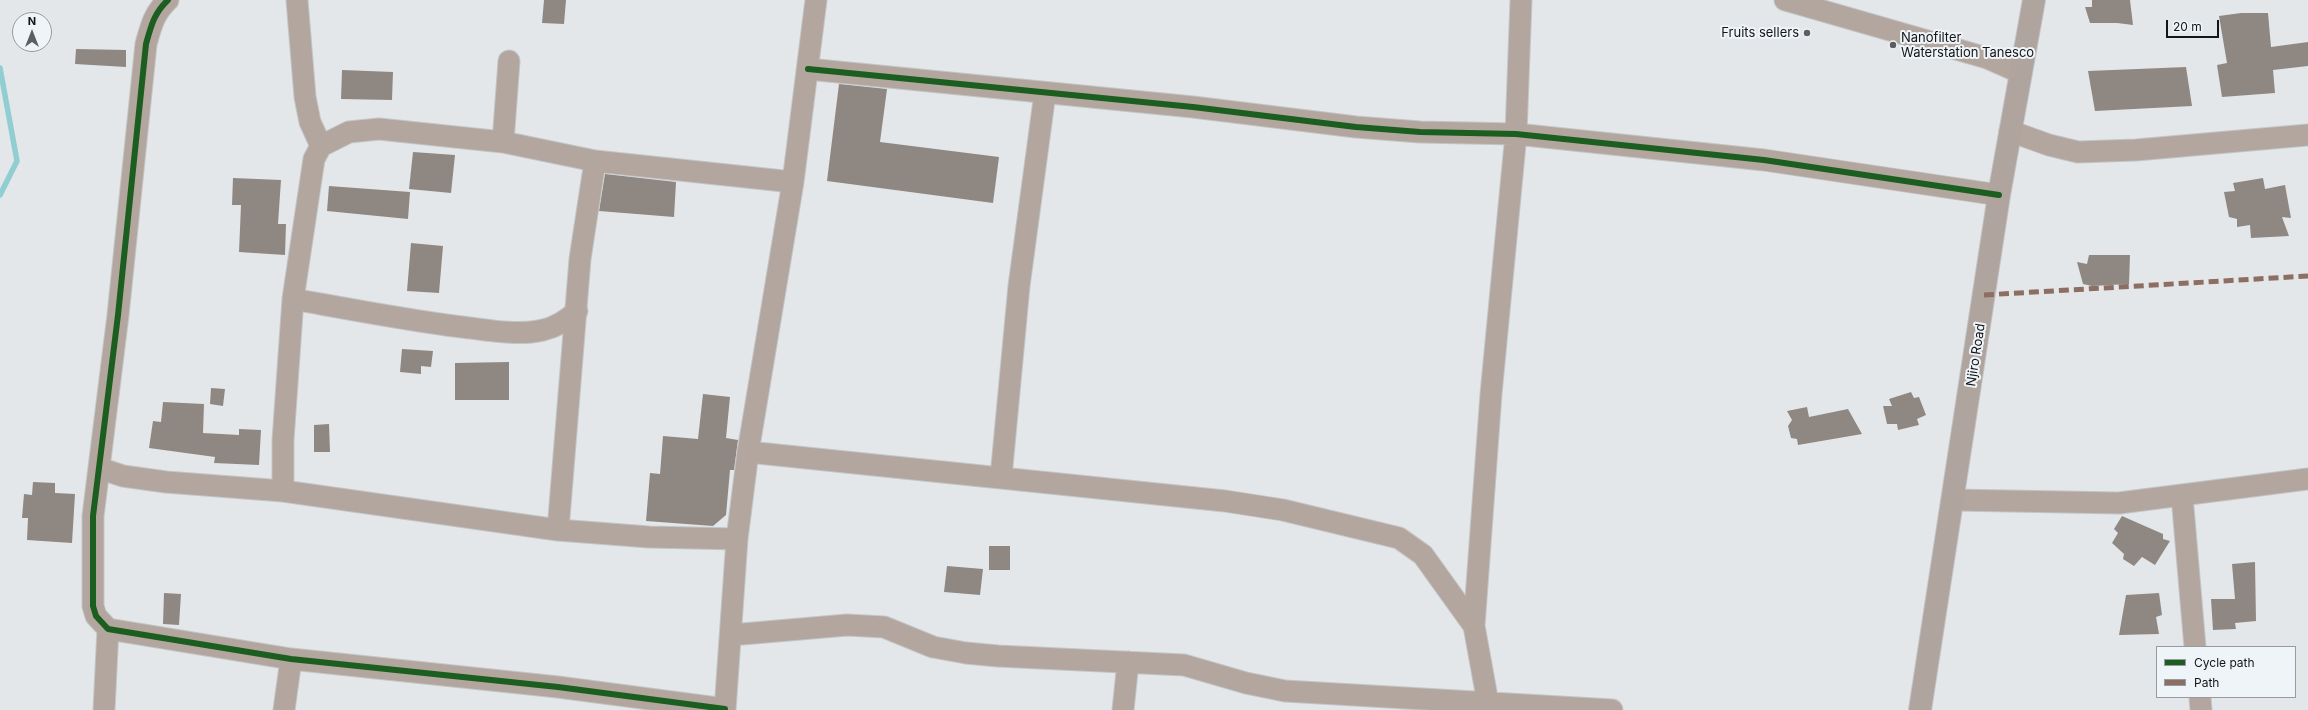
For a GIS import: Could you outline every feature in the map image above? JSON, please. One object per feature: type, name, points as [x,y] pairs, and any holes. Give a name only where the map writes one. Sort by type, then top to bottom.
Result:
[{"type":"street","points":[[168,0],[159,8],[151,23],[146,44],[118,315],[93,516],[91,590],[96,616],[108,629],[291,659],[550,686],[725,709],[738,539],[748,452],[793,182],[816,0]]},
{"type":"street","points":[[297,0],[305,98],[310,122],[320,146]]},
{"type":"street","points":[[1488,703],[1474,626],[1491,394],[1516,134],[1521,0]]},
{"type":"street","points":[[1785,0],[1987,58],[2021,73]]},
{"type":"street","name":"Njiro Road","points":[[1920,710],[1954,500],[2010,131],[2034,0]]},
{"type":"street","points":[[503,142],[509,61]]},
{"type":"street","points":[[808,68],[1193,107],[1356,127],[1420,132],[1516,134],[1764,160],[2000,195]]},
{"type":"street","points":[[1001,477],[1019,286],[1045,93]]},
{"type":"street","points":[[284,491],[284,440],[293,299],[314,159],[320,146],[349,132],[379,129],[503,142],[595,161],[793,182]]},
{"type":"street","points":[[2010,131],[2050,145],[2078,152],[2136,150],[2308,135]]},
{"type":"street","points":[[558,530],[577,311],[580,259],[595,161]]},
{"type":"street","points":[[293,299],[416,321],[503,332],[542,331],[567,320],[577,311]]},
{"type":"street","points":[[748,452],[1217,500],[1275,509],[1351,525],[1399,538],[1423,554],[1474,626]]},
{"type":"street","points":[[99,468],[123,476],[166,482],[284,491],[558,530],[649,537],[738,539]]},
{"type":"street","points":[[1954,500],[2119,503],[2308,480]]},
{"type":"street","points":[[2182,496],[2195,646]]},
{"type":"street","points":[[731,635],[847,625],[884,627],[933,647],[966,652],[1184,665],[1246,683],[1285,691],[1612,710]]},
{"type":"street","points":[[104,710],[108,629]]},
{"type":"street","points":[[284,710],[291,659]]},
{"type":"street","points":[[1123,710],[1128,662]]},
{"type":"street","points":[[2200,698],[2201,710]]},
{"type":"building","points":[[544,0],[566,0],[564,24],[542,23]]},
{"type":"building","points":[[2092,0],[2130,0],[2133,25],[2117,23],[2090,23],[2085,7],[2092,7]]},
{"type":"building","points":[[2241,13],[2268,13],[2271,47],[2308,42],[2308,66],[2273,70],[2275,93],[2222,97],[2217,65],[2227,63],[2219,16]]},
{"type":"building","points":[[76,49],[126,50],[126,67],[75,64]]},
{"type":"building","points":[[2186,67],[2192,106],[2095,111],[2088,71]]},
{"type":"building","points":[[342,70],[393,72],[392,100],[341,99]]},
{"type":"building","points":[[839,84],[887,89],[880,142],[999,157],[993,203],[827,181]]},
{"type":"building","points":[[413,152],[455,155],[451,193],[409,189]]},
{"type":"building","points":[[605,174],[676,182],[674,217],[599,211]]},
{"type":"building","points":[[233,178],[281,180],[278,224],[286,224],[285,255],[239,252],[241,205],[232,205]]},
{"type":"building","points":[[2263,178],[2265,189],[2285,185],[2291,218],[2282,217],[2289,236],[2251,238],[2250,225],[2237,227],[2237,219],[2229,217],[2224,192],[2235,191],[2233,183]]},
{"type":"building","points":[[329,186],[410,192],[408,219],[327,211]]},
{"type":"building","points":[[411,243],[443,246],[439,293],[407,291]]},
{"type":"building","points":[[2089,255],[2130,255],[2129,284],[2092,286],[2083,284],[2077,262],[2087,264]]},
{"type":"building","points":[[402,349],[433,351],[431,367],[421,366],[421,374],[400,372]]},
{"type":"building","points":[[509,362],[509,400],[455,400],[455,363]]},
{"type":"building","points":[[211,388],[225,389],[223,406],[210,404]]},
{"type":"building","points":[[1911,392],[1914,398],[1919,397],[1926,415],[1917,419],[1919,425],[1898,430],[1897,424],[1887,424],[1883,406],[1892,406],[1889,399]]},
{"type":"building","points":[[703,394],[730,397],[726,438],[738,440],[734,470],[730,470],[726,515],[713,526],[646,521],[650,473],[660,474],[663,436],[698,439]]},
{"type":"building","points":[[163,402],[204,404],[203,433],[239,435],[239,429],[261,430],[259,465],[214,463],[215,457],[149,448],[153,421],[161,422]]},
{"type":"building","points":[[1807,407],[1809,417],[1848,409],[1862,434],[1798,445],[1797,439],[1791,438],[1788,426],[1792,420],[1787,411]]},
{"type":"building","points":[[329,424],[330,452],[314,452],[314,425]]},
{"type":"building","points":[[33,482],[55,483],[55,493],[75,494],[72,543],[27,540],[28,518],[22,518],[24,494],[32,495]]},
{"type":"building","points":[[2122,516],[2163,534],[2163,539],[2170,541],[2155,565],[2142,557],[2134,566],[2123,559],[2124,554],[2112,543],[2118,533],[2114,529]]},
{"type":"building","points":[[989,546],[1010,546],[1010,570],[989,570]]},
{"type":"building","points":[[2255,562],[2256,621],[2235,623],[2236,629],[2213,630],[2211,599],[2235,599],[2232,564]]},
{"type":"building","points":[[947,566],[983,569],[980,595],[944,592]]},
{"type":"building","points":[[164,593],[181,594],[179,625],[163,624]]},
{"type":"building","points":[[2159,593],[2162,615],[2156,617],[2159,634],[2119,635],[2126,595]]},
{"type":"waterway","points":[[0,68],[17,161],[0,195]]},
{"type":"marked path","points":[[1984,295],[2308,276]]},
{"type":"cycle path","points":[[168,0],[156,15],[146,44],[118,315],[93,516],[93,606],[96,616],[108,629],[291,659],[558,687],[725,709]]},
{"type":"cycle path","points":[[808,69],[1193,107],[1356,127],[1420,132],[1516,134],[1764,160],[1999,195]]},
{"type":"place","name":"Fruits sellers","points":[[1807,33]]},
{"type":"place","name":"Nanofilter Waterstation Tanesco","points":[[1893,45]]}]
